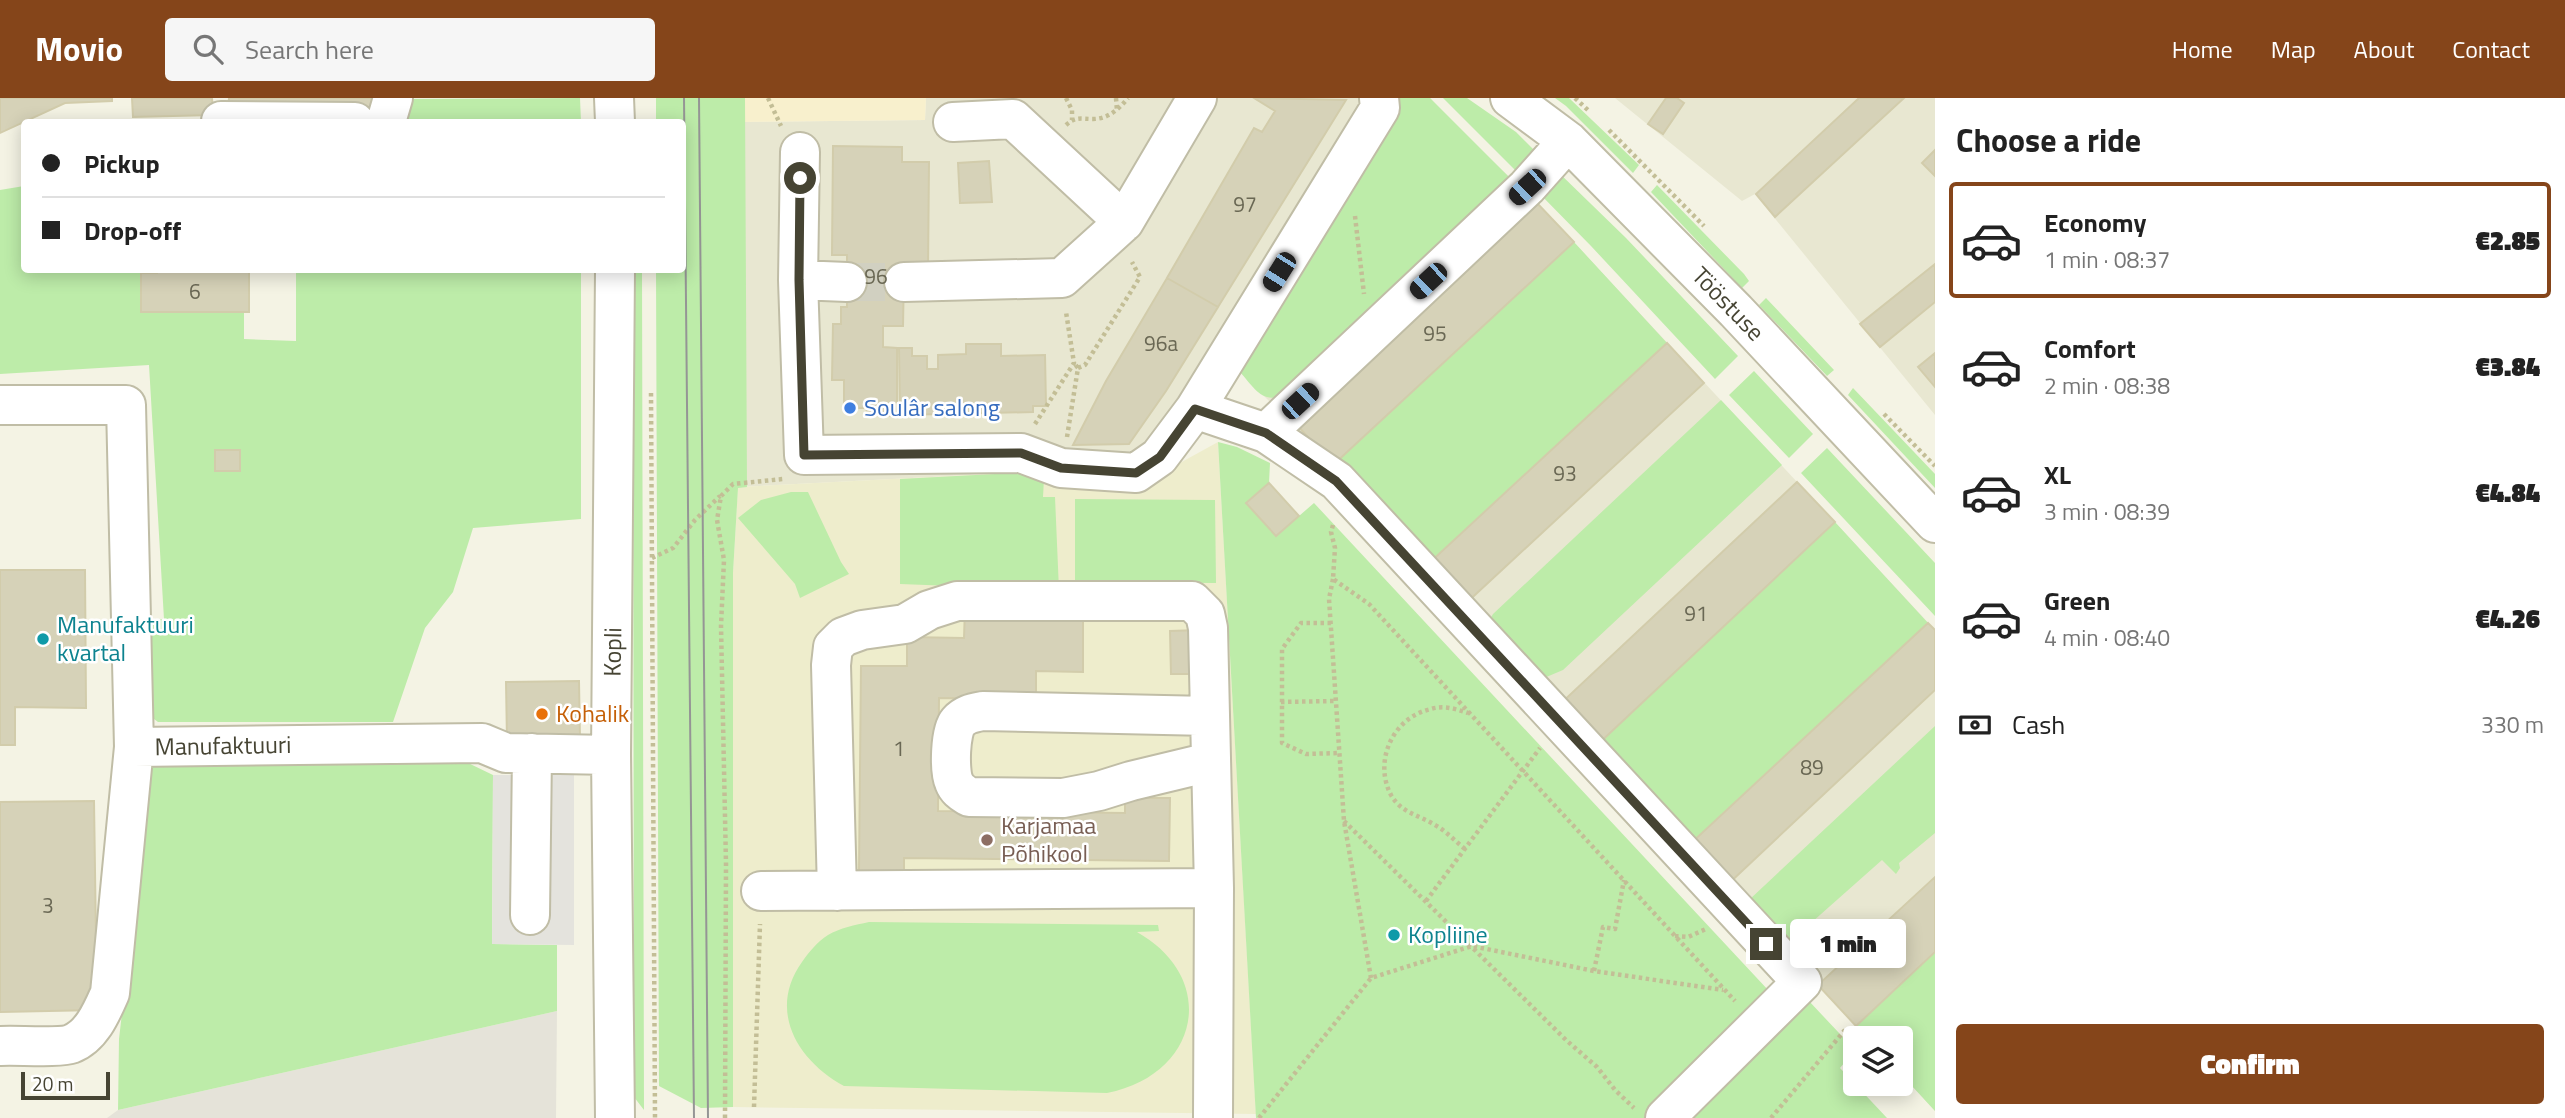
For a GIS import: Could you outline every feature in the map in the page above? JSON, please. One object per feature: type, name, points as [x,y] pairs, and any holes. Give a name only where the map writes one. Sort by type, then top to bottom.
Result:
[{"type":"street","points":[[387,119],[393,98]]},
{"type":"street","points":[[614,98],[615,119]]},
{"type":"street","points":[[904,282],[1062,278],[1124,222],[1197,98]]},
{"type":"street","points":[[800,152],[799,280],[804,455],[1021,453],[1061,468],[1136,473],[1160,457],[1195,409],[1380,108],[1379,98]]},
{"type":"street","name":"Tööstuse","points":[[1510,98],[1568,141],[1736,311],[1935,523]]},
{"type":"street","points":[[953,122],[1013,119],[1124,222]]},
{"type":"street","points":[[1266,433],[1527,187],[1568,141]]},
{"type":"street","name":"Kopli","points":[[615,273],[611,755],[615,1118]]},
{"type":"street","points":[[799,280],[847,282]]},
{"type":"street","name":"Manufaktuuri","points":[[0,405],[126,405],[134,747],[482,743],[506,753],[611,755]]},
{"type":"street","points":[[1195,409],[1266,433],[1336,481],[1802,982],[1652,1116]]},
{"type":"street","points":[[837,891],[831,665],[833,647],[843,637],[905,624],[929,610],[957,601],[1192,601],[1205,614],[1208,628],[1214,888],[1213,1118]]},
{"type":"street","points":[[1209,716],[983,711],[967,715],[956,724],[952,779],[957,789],[969,797],[1063,798],[1210,762]]},
{"type":"street","points":[[0,1046],[70,1044],[85,1034],[100,1015],[110,993],[134,747]]},
{"type":"street","points":[[530,915],[532,753]]},
{"type":"street","points":[[761,891],[1214,888]]},
{"type":"path","points":[[1066,98],[1072,110],[1072,120]]},
{"type":"path","points":[[1116,98],[1117,111]]},
{"type":"path","points":[[1042,146],[1072,120],[1078,117],[1096,120],[1117,111],[1128,98]]},
{"type":"path","points":[[1355,212],[1368,337]]},
{"type":"path","points":[[1061,468],[1078,368],[1074,363],[1062,278]]},
{"type":"path","points":[[1021,453],[1032,429],[1074,363]]},
{"type":"path","points":[[651,379],[655,1118]]},
{"type":"path","points":[[652,558],[673,548],[695,520],[733,484],[781,481],[804,455]]},
{"type":"path","points":[[721,496],[717,520],[724,561],[721,626],[726,864],[725,1118]]},
{"type":"path","points":[[1351,497],[1334,521],[1331,533],[1335,548],[1329,599],[1344,821],[1371,978]]},
{"type":"path","points":[[1333,579],[1369,604],[1723,990],[1758,1024]]},
{"type":"path","points":[[1331,623],[1301,623],[1282,649],[1282,743],[1306,754],[1339,753]]},
{"type":"path","points":[[1281,702],[1336,702]]},
{"type":"path","points":[[1465,849],[1434,824],[1413,816],[1397,804],[1387,784],[1384,769],[1385,754],[1392,737],[1403,723],[1416,714],[1442,707],[1470,714]]},
{"type":"path","points":[[1426,901],[1559,722]]},
{"type":"path","points":[[1344,821],[1566,1041],[1597,1066],[1615,1090],[1652,1116]]},
{"type":"path","points":[[1594,971],[1603,927],[1615,929],[1624,880]]},
{"type":"path","points":[[754,1107],[761,891]]},
{"type":"path","points":[[1259,1118],[1371,978],[1472,946],[1594,971],[1723,990]]},
{"type":"path","points":[[1771,1118],[1843,1032]]},
{"type":"shaded area","points":[[735,98],[926,98],[925,120],[736,122]]},
{"type":"shaded area","points":[[926,98],[1430,98],[1454,125],[1536,202],[1935,630],[1935,1111],[1913,1087],[1913,1026],[1856,1026],[1333,465],[1239,371],[1170,468],[1030,472],[738,487],[736,122],[925,120]]},
{"type":"shaded area","points":[[1615,98],[1935,98],[1935,415],[1755,194],[1742,201]]},
{"type":"shaded area","name":"Karjamaa Põhikool","points":[[1218,442],[1256,1114],[733,1107],[733,573],[738,487],[1030,472],[1140,485]]},
{"type":"shaded area","points":[[493,775],[574,775],[574,945],[492,944]]},
{"type":"shaded area","points":[[557,1011],[556,1118],[107,1118],[118,1110]]},
{"type":"green space","points":[[580,98],[581,119],[397,119],[402,99]]},
{"type":"green space","points":[[656,98],[745,98],[747,487],[738,488],[733,573],[733,1107],[701,1108],[659,1086],[656,273],[686,273],[686,119],[656,119]]},
{"type":"green space","points":[[1387,98],[1430,98],[1512,180],[1284,396],[1263,396],[1239,371]]},
{"type":"green space","points":[[1443,98],[1467,98],[1516,132],[1540,156],[1520,175]]},
{"type":"green space","points":[[1555,98],[1569,98],[1639,165],[1633,173],[1566,106]]},
{"type":"green space","points":[[1555,169],[1626,238],[1738,356],[1715,379],[1535,189]]},
{"type":"green space","points":[[1657,185],[1744,274],[1749,281],[1742,288],[1651,192]]},
{"type":"green space","points":[[21,186],[21,273],[157,273],[141,274],[141,311],[244,312],[244,339],[296,341],[296,273],[581,273],[581,519],[473,528],[453,592],[425,628],[393,722],[158,722],[142,710],[143,621],[164,619],[149,365],[0,374],[0,190]],"holes":[[[216,450],[240,450],[240,471],[216,471]]]},
{"type":"green space","points":[[1574,242],[1667,343],[1426,566],[1333,465]]},
{"type":"green space","points":[[633,273],[642,273],[644,1110],[634,1097]]},
{"type":"green space","points":[[1766,298],[1834,370],[1827,376],[1759,305]]},
{"type":"green space","points":[[1754,371],[1813,434],[1789,458],[1729,395]]},
{"type":"green space","points":[[1853,388],[1935,474],[1935,488],[1848,395]]},
{"type":"green space","points":[[1721,400],[1782,465],[1563,670],[1544,678],[1488,623],[1493,614]]},
{"type":"green space","points":[[1218,442],[1237,447],[1270,463],[1269,483],[1246,503],[1276,536],[1314,503],[1769,991],[1808,1000],[1843,1037],[1843,1064],[1840,1068],[1843,1071],[1843,1096],[1866,1096],[1887,1118],[1256,1118]]},
{"type":"green space","points":[[1827,448],[1935,563],[1935,616],[1801,473]]},
{"type":"green space","points":[[1030,472],[1044,479],[1043,497],[1055,497],[1059,590],[900,584],[900,479]]},
{"type":"green space","points":[[791,492],[808,492],[849,574],[800,598],[795,584],[738,518],[761,500]]},
{"type":"green space","points":[[1075,499],[1215,500],[1216,583],[1075,582]]},
{"type":"green space","points":[[1835,522],[1928,623],[1688,846],[1596,746]]},
{"type":"green space","points":[[1935,726],[1935,833],[1899,863],[1900,868],[1896,874],[1882,860],[1785,946],[1749,900]]},
{"type":"green space","points":[[143,753],[466,762],[493,775],[492,944],[557,945],[557,1011],[118,1110],[119,1039]]},
{"type":"green space","points":[[869,922],[1158,925],[1159,931],[1137,932],[1163,952],[1180,974],[1188,999],[1188,1023],[1179,1047],[1162,1067],[1138,1083],[1107,1093],[844,1086],[828,1076],[801,1049],[788,1016],[787,999],[792,980],[817,944],[838,930]]},
{"type":"green space","points":[[1935,952],[1935,1111],[1913,1087],[1913,1026],[1856,1026]]},
{"type":"building","points":[[0,98],[112,98],[112,101],[65,103],[30,119],[21,119],[21,123],[0,133]]},
{"type":"building","points":[[132,98],[212,98],[213,115],[133,117]]},
{"type":"building","points":[[229,98],[379,98],[379,111],[228,111]]},
{"type":"building","points":[[1254,98],[1346,100],[1218,307],[1167,278],[1254,128],[1262,132],[1275,111]]},
{"type":"building","points":[[1666,98],[1677,98],[1684,103],[1663,134],[1648,124]]},
{"type":"building","points":[[1859,98],[1904,98],[1775,217],[1756,194]]},
{"type":"building","points":[[833,146],[902,147],[902,162],[929,162],[928,271],[904,271],[903,326],[883,326],[883,347],[897,348],[897,416],[866,415],[867,408],[844,408],[844,380],[832,380],[833,324],[841,324],[841,307],[847,307],[847,255],[832,255]]},
{"type":"building","points":[[1935,150],[1935,176],[1922,163]]},
{"type":"building","points":[[989,161],[992,202],[960,203],[958,163]]},
{"type":"building","points":[[1536,202],[1574,242],[1333,465],[1297,425]]},
{"type":"building","points":[[1935,264],[1935,302],[1880,347],[1860,324]]},
{"type":"building","points":[[141,273],[249,273],[249,312],[141,312]]},
{"type":"building","points":[[1167,278],[1218,307],[1166,391],[1129,444],[1073,445],[1106,381]]},
{"type":"building","points":[[1667,343],[1704,383],[1463,606],[1426,566]]},
{"type":"building","points":[[966,344],[1001,344],[1001,356],[1045,355],[1046,406],[1033,406],[1033,412],[900,415],[899,348],[912,348],[912,356],[927,356],[927,369],[938,369],[938,355],[966,354]]},
{"type":"building","points":[[1935,353],[1935,387],[1918,367]]},
{"type":"building","points":[[215,450],[240,450],[240,471],[215,471]]},
{"type":"building","points":[[1797,482],[1835,522],[1596,746],[1558,706]]},
{"type":"building","points":[[1269,483],[1299,516],[1276,536],[1246,503]]},
{"type":"building","name":"Manufaktuuri kvartal","points":[[0,570],[85,570],[86,708],[15,707],[15,745],[0,745]]},
{"type":"building","points":[[965,608],[1083,609],[1083,672],[1036,671],[1036,699],[939,698],[938,811],[1125,813],[1125,798],[1170,798],[1169,861],[904,858],[904,872],[859,871],[861,666],[907,666],[907,637],[964,638]]},
{"type":"building","points":[[1928,623],[1935,630],[1935,690],[1726,886],[1688,846]]},
{"type":"building","points":[[1199,630],[1200,674],[1171,674],[1170,631]]},
{"type":"building","points":[[579,681],[580,740],[507,741],[506,682]]},
{"type":"building","points":[[94,801],[97,1010],[0,1012],[0,802]]},
{"type":"building","points":[[1935,877],[1935,952],[1856,1026],[1818,985]]},
{"type":"tunnel","points":[[847,282],[904,282]]},
{"type":"tram line","points":[[684,98],[684,119]]},
{"type":"tram line","points":[[699,98],[708,1118]]},
{"type":"tram line","points":[[686,273],[694,1118]]},
{"type":"place","name":"Soulâr salong","points":[[850,408]]},
{"type":"place","name":"Manufaktuuri kvartal","points":[[43,639]]},
{"type":"place","name":"Kohalik","points":[[542,714]]},
{"type":"place","name":"Karjamaa Põhikool","points":[[987,840]]},
{"type":"place","name":"Kopliine","points":[[1394,935]]},
{"type":"route","points":[[800,178],[799,280],[804,455],[1021,453],[1061,468],[1136,473],[1160,457],[1195,409],[1266,433],[1336,481],[1766,944]]}]
